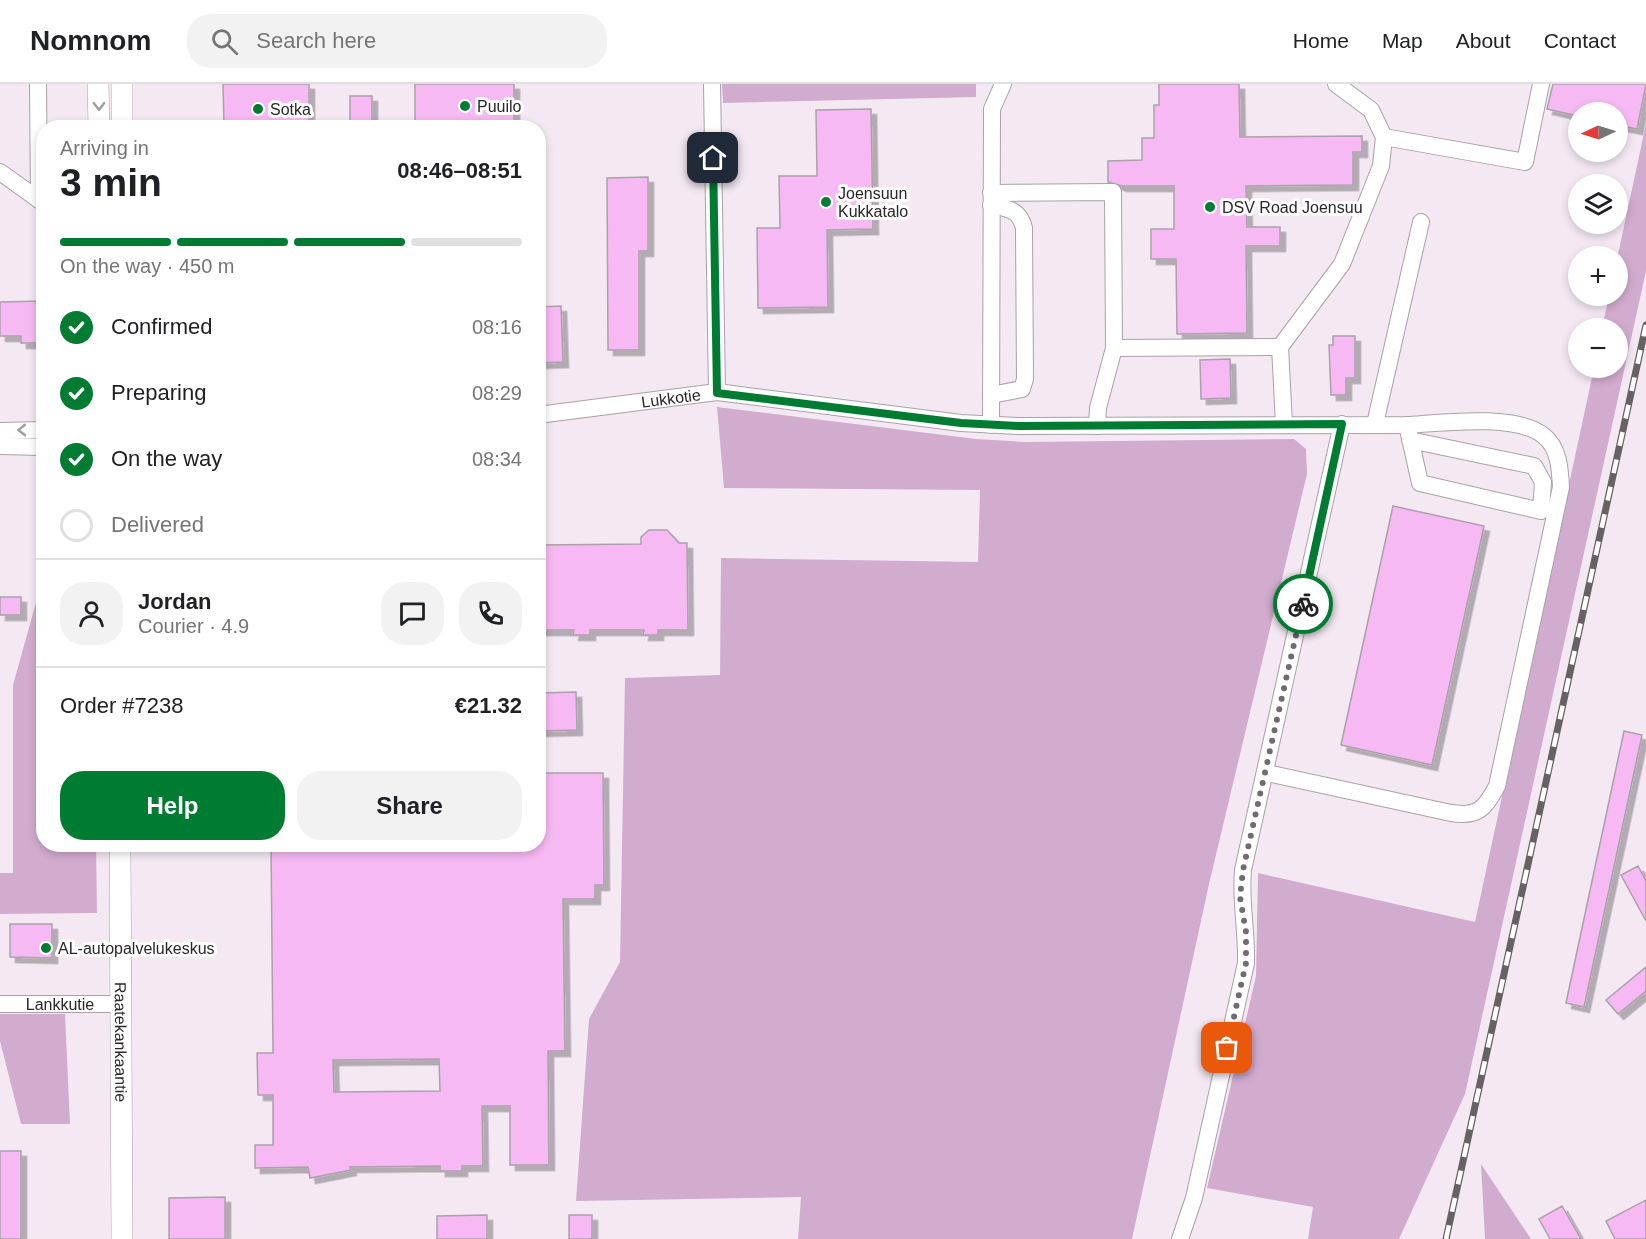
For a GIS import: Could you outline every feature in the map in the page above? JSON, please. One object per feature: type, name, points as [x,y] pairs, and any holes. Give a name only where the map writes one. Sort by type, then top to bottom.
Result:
[{"type":"main road","points":[[98,84],[99,120]]},
{"type":"main road","points":[[122,84],[122,120]]},
{"type":"main road","name":"Raatekankaantie","points":[[120,852],[122,1239]]},
{"type":"street","points":[[38,84],[38,120]]},
{"type":"street","points":[[712,84],[717,393]]},
{"type":"street","points":[[991,425],[992,108],[1004,84]]},
{"type":"street","points":[[1284,424],[1280,347],[1342,264],[1381,166],[1384,137],[1371,110],[1336,84]]},
{"type":"street","points":[[1384,137],[1525,162],[1541,84]]},
{"type":"street","points":[[0,172],[36,198]]},
{"type":"street","points":[[991,199],[1113,192],[1114,348],[1098,408],[1098,426]]},
{"type":"street","points":[[991,199],[1013,209],[1019,215],[1024,228],[1025,379],[1022,389],[991,395]]},
{"type":"street","points":[[1375,424],[1421,222]]},
{"type":"street","points":[[1114,348],[1280,347]]},
{"type":"street","name":"Lukkotie","points":[[546,414],[717,393],[991,425],[1375,424],[1408,432]]},
{"type":"street","points":[[1267,773],[1468,816],[1487,806],[1497,786],[1562,487],[1559,460],[1545,436],[1528,427],[1512,423],[1455,422],[1408,432]]},
{"type":"street","points":[[1180,1239],[1194,1198],[1246,963],[1246,932],[1240,897],[1243,870],[1267,773],[1342,424]]},
{"type":"street","points":[[0,431],[36,430]]},
{"type":"street","points":[[1408,432],[1534,466],[1543,482],[1541,511],[1420,483],[1408,432]]},
{"type":"street","points":[[0,446],[36,447]]},
{"type":"street","name":"Lankkutie","points":[[0,1004],[121,1004]]},
{"type":"shaded area","points":[[722,84],[976,84],[976,97],[723,103]]},
{"type":"shaded area","points":[[1646,124],[1646,271],[1628,353],[1628,318],[1604,318],[1607,306],[1628,306],[1628,246],[1620,246],[1622,234],[1628,234],[1628,208]]},
{"type":"shaded area","points":[[1592,378],[1622,378],[1465,1094],[1399,1239],[1308,1239],[1313,1207],[1207,1188],[1256,976],[1258,873],[1475,922]]},
{"type":"shaded area","points":[[717,407],[976,439],[1026,442],[1294,439],[1306,449],[1307,474],[1209,884],[1132,1239],[798,1239],[801,1197],[576,1201],[589,1019],[620,962],[625,678],[720,675],[721,558],[978,562],[980,490],[724,488]]},
{"type":"shaded area","points":[[36,603],[36,852],[96,852],[97,913],[0,914],[0,873],[13,873],[13,685]]},
{"type":"shaded area","points":[[0,1014],[65,1014],[70,1124],[21,1124],[0,1041]]},
{"type":"shaded area","points":[[1481,1164],[1531,1239],[1485,1239]]},
{"type":"building","points":[[223,84],[309,84],[309,120],[224,120]]},
{"type":"building","name":"Puuilo","points":[[415,84],[514,84],[514,120],[415,120]]},
{"type":"building","name":"DSV Road Joensuu","points":[[1159,84],[1239,84],[1240,137],[1362,136],[1362,152],[1353,152],[1353,185],[1246,186],[1247,227],[1280,227],[1280,246],[1246,246],[1247,333],[1177,334],[1176,259],[1151,259],[1151,229],[1174,229],[1174,186],[1122,186],[1108,182],[1108,161],[1142,160],[1142,138],[1154,138],[1154,105],[1159,105]]},
{"type":"building","points":[[1553,84],[1646,84],[1637,129],[1628,127],[1628,102],[1568,102],[1568,114],[1547,109]]},
{"type":"building","points":[[350,96],[372,96],[372,120],[350,120]]},
{"type":"building","name":"Joensuun Kukkatalo","points":[[871,109],[873,229],[827,230],[828,307],[758,308],[757,228],[780,228],[779,176],[817,176],[816,110]]},
{"type":"building","points":[[648,177],[648,251],[639,251],[639,350],[608,350],[607,178]]},
{"type":"building","points":[[36,301],[36,343],[21,343],[21,336],[0,336],[0,302]]},
{"type":"building","points":[[561,306],[563,362],[546,363],[546,307]]},
{"type":"building","points":[[1333,336],[1355,336],[1355,378],[1346,378],[1346,395],[1331,395],[1329,345],[1333,345]]},
{"type":"building","points":[[1230,359],[1231,398],[1201,399],[1200,360]]},
{"type":"building","points":[[1393,506],[1484,526],[1432,765],[1341,745]]},
{"type":"building","points":[[649,530],[667,530],[679,543],[687,543],[688,630],[658,630],[658,635],[643,635],[644,630],[590,630],[590,635],[573,635],[574,630],[546,630],[546,545],[641,544],[641,537]]},
{"type":"building","points":[[0,597],[21,597],[21,615],[0,615]]},
{"type":"building","points":[[576,692],[577,730],[546,731],[546,693]]},
{"type":"building","points":[[1624,731],[1642,735],[1584,1007],[1566,1003]]},
{"type":"building","points":[[546,773],[603,773],[604,885],[595,885],[595,899],[563,899],[565,1051],[548,1051],[549,1165],[510,1165],[510,1106],[482,1106],[483,1166],[462,1166],[462,1171],[440,1171],[440,1166],[350,1167],[351,1170],[310,1178],[308,1167],[255,1168],[255,1145],[273,1145],[273,1095],[258,1095],[257,1053],[273,1053],[271,852],[546,852]],"holes":[[[439,1059],[440,1091],[334,1092],[333,1060]]]},
{"type":"building","points":[[1638,866],[1646,881],[1646,921],[1621,875]]},
{"type":"building","points":[[10,924],[52,924],[52,958],[10,957]]},
{"type":"building","points":[[1646,967],[1646,991],[1618,1014],[1606,1000]]},
{"type":"building","points":[[0,1151],[21,1151],[21,1239],[0,1239]]},
{"type":"building","points":[[225,1197],[225,1239],[169,1239],[169,1198]]},
{"type":"building","points":[[1646,1200],[1646,1239],[1615,1239],[1606,1221]]},
{"type":"building","points":[[1562,1206],[1581,1239],[1550,1239],[1539,1219]]},
{"type":"building","points":[[487,1215],[487,1239],[437,1239],[437,1216]]},
{"type":"building","points":[[569,1215],[592,1215],[592,1239],[569,1239]]},
{"type":"railway","points":[[1446,1239],[1646,325]]},
{"type":"way so far","points":[[1227,1048],[1246,963],[1246,932],[1240,897],[1243,870],[1267,773],[1303,604]]},
{"type":"place","name":"Puuilo","points":[[465,106]]},
{"type":"place","name":"Sotka","points":[[258,109]]},
{"type":"place","name":"Joensuun Kukkatalo","points":[[826,202]]},
{"type":"place","name":"DSV Road Joensuu","points":[[1210,207]]},
{"type":"place","name":"AL-autopalvelukeskus","points":[[46,948]]},
{"type":"route","points":[[713,158],[717,393],[961,423],[1019,426],[1342,424],[1303,604]]}]
